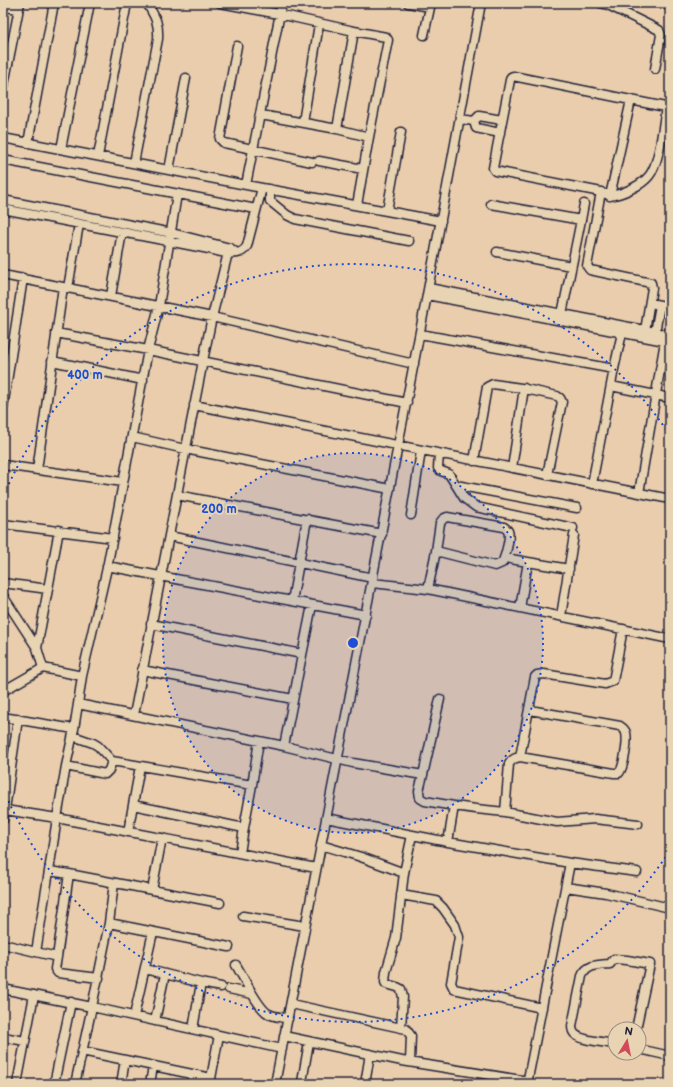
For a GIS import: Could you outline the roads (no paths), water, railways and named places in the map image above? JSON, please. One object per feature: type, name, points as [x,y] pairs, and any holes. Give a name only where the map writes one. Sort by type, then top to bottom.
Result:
[{"type":"street","points":[[28,143],[54,3]]},
{"type":"street","points":[[61,149],[90,3]]},
{"type":"street","points":[[98,156],[127,3]]},
{"type":"street","points":[[134,163],[159,28],[157,19],[147,3]]},
{"type":"street","points":[[220,3],[386,37],[388,40],[357,205]]},
{"type":"street","points":[[246,185],[282,3]]},
{"type":"street","points":[[408,3],[430,5],[424,35]]},
{"type":"street","points":[[275,1084],[407,403],[481,3]]},
{"type":"street","points":[[600,3],[608,5],[659,30],[660,35],[655,69]]},
{"type":"street","points":[[3,7],[19,6],[7,48],[3,90]]},
{"type":"street","points":[[303,122],[319,24]]},
{"type":"street","points":[[337,129],[354,31]]},
{"type":"street","points":[[237,46],[220,139],[224,143],[253,150],[363,169]]},
{"type":"street","points":[[513,76],[668,107],[654,167],[650,176],[644,181],[620,194],[610,196],[602,192],[495,171],[493,168],[510,80],[513,76]]},
{"type":"street","points":[[169,170],[186,78]]},
{"type":"street","points":[[610,196],[631,100]]},
{"type":"street","points":[[261,115],[369,136]]},
{"type":"street","points":[[474,121],[479,116],[502,120]]},
{"type":"street","points":[[460,119],[474,121]]},
{"type":"street","points":[[474,121],[476,128],[500,134]]},
{"type":"street","points":[[387,210],[401,132]]},
{"type":"street","points":[[3,138],[441,221]]},
{"type":"street","points":[[3,160],[256,209]]},
{"type":"street","points":[[3,209],[170,241],[231,251],[244,250],[247,246],[256,209],[266,189]]},
{"type":"street","points":[[266,189],[270,201],[287,215],[295,219],[409,241]]},
{"type":"street","points":[[602,192],[587,266],[590,270],[651,283],[652,288],[645,334]]},
{"type":"street","points":[[36,952],[57,818],[82,676],[113,538],[148,350],[159,306],[172,233],[177,194]]},
{"type":"street","points":[[3,200],[172,233],[231,251]]},
{"type":"street","points":[[490,204],[582,220]]},
{"type":"street","points":[[561,318],[582,220],[584,204]]},
{"type":"street","points":[[37,470],[56,333],[79,224]]},
{"type":"street","points":[[111,296],[122,232]]},
{"type":"street","points":[[134,715],[212,317],[231,251]]},
{"type":"street","points":[[497,252],[571,266]]},
{"type":"street","points":[[3,275],[212,317],[414,364]]},
{"type":"street","points":[[3,408],[23,278]]},
{"type":"street","points":[[428,292],[668,339],[656,395],[639,493]]},
{"type":"street","points":[[650,303],[670,307]]},
{"type":"street","points":[[654,336],[660,305]]},
{"type":"street","points":[[561,318],[622,333],[645,334]]},
{"type":"street","points":[[56,333],[148,350],[407,403]]},
{"type":"street","points":[[592,484],[622,333]]},
{"type":"street","points":[[420,334],[614,368]]},
{"type":"street","points":[[52,362],[143,380]]},
{"type":"street","points":[[474,461],[487,387],[493,384],[524,388],[557,396],[562,402],[547,475]]},
{"type":"street","points":[[611,386],[670,398]]},
{"type":"street","points":[[512,468],[524,388]]},
{"type":"street","points":[[194,405],[670,499]]},
{"type":"street","points":[[132,437],[390,489]]},
{"type":"street","points":[[411,515],[421,450]]},
{"type":"street","points":[[439,454],[438,468],[449,474],[464,498],[476,507],[574,531],[569,569],[560,616]]},
{"type":"street","points":[[3,465],[123,482]]},
{"type":"street","points":[[456,485],[577,508]]},
{"type":"street","points":[[177,495],[307,518],[382,534]]},
{"type":"street","points":[[428,589],[440,523],[443,519],[447,517],[504,526],[510,535],[502,563],[495,566],[436,551]]},
{"type":"street","points":[[292,601],[307,518]]},
{"type":"street","points":[[3,524],[113,538]]},
{"type":"street","points":[[37,648],[59,530]]},
{"type":"street","points":[[169,536],[373,580],[428,589],[670,639]]},
{"type":"street","points":[[504,558],[569,569]]},
{"type":"street","points":[[520,608],[528,562]]},
{"type":"street","points":[[107,566],[366,615]]},
{"type":"street","points":[[3,582],[48,589]]},
{"type":"street","points":[[3,596],[37,648],[43,668]]},
{"type":"street","points":[[284,746],[312,605]]},
{"type":"street","points":[[151,624],[302,654]]},
{"type":"street","points":[[520,757],[530,710],[534,682],[537,675],[544,674],[604,684],[614,681],[624,629]]},
{"type":"street","points":[[3,691],[43,668],[82,676]]},
{"type":"street","points":[[142,670],[294,699]]},
{"type":"street","points":[[440,699],[422,775],[419,791],[420,798],[425,801],[476,810],[505,812],[557,822],[595,819],[638,824]]},
{"type":"street","points":[[78,704],[284,746],[337,759],[422,775]]},
{"type":"street","points":[[505,812],[509,764],[512,759],[520,757],[614,773],[618,773],[622,770],[627,738],[626,731],[620,726],[530,710]]},
{"type":"street","points":[[3,717],[18,719],[73,733],[98,746],[112,761],[252,785]]},
{"type":"street","points":[[3,820],[18,719]]},
{"type":"street","points":[[240,853],[259,741]]},
{"type":"street","points":[[66,766],[105,774],[109,770],[112,761]]},
{"type":"street","points":[[128,832],[140,766]]},
{"type":"street","points":[[133,805],[244,828]]},
{"type":"street","points":[[448,842],[454,806]]},
{"type":"street","points":[[5,810],[57,818],[316,868]]},
{"type":"street","points":[[326,818],[448,842],[570,863],[637,872]]},
{"type":"street","points":[[401,1028],[403,997],[401,990],[397,987],[386,984],[385,982],[386,972],[396,938],[404,873],[412,835]]},
{"type":"street","points":[[152,890],[162,838]]},
{"type":"street","points":[[321,844],[404,873]]},
{"type":"street","points":[[284,1036],[410,1062],[528,1082],[570,863]]},
{"type":"street","points":[[49,871],[220,903]]},
{"type":"street","points":[[69,874],[55,969],[58,973],[98,978]]},
{"type":"street","points":[[75,1084],[109,923],[114,882]]},
{"type":"street","points":[[566,887],[606,893],[670,908]]},
{"type":"street","points":[[401,895],[436,901],[455,924],[459,937],[452,983],[454,989],[542,1008]]},
{"type":"street","points":[[243,916],[305,926]]},
{"type":"street","points":[[109,923],[229,947]]},
{"type":"street","points":[[134,1016],[153,932]]},
{"type":"street","points":[[3,944],[57,957]]},
{"type":"street","points":[[607,1042],[576,1036],[572,1031],[582,976],[583,973],[592,966],[610,964],[614,960],[627,960],[650,964],[638,1021]]},
{"type":"street","points":[[236,965],[249,986],[252,994],[269,1014],[288,1019]]},
{"type":"street","points":[[144,969],[252,994]]},
{"type":"street","points":[[155,1021],[165,974]]},
{"type":"street","points":[[193,1029],[201,983]]},
{"type":"street","points":[[3,989],[92,1006],[282,1049]]},
{"type":"street","points":[[17,1084],[34,995]]},
{"type":"street","points":[[54,1084],[71,1002]]},
{"type":"street","points":[[290,1004],[406,1029],[411,1036],[410,1062]]},
{"type":"street","points":[[82,1051],[193,1074],[211,1081],[219,1035]]},
{"type":"street","points":[[3,1037],[25,1041]]},
{"type":"street","points":[[302,1082],[309,1042]]},
{"type":"street","points":[[647,1051],[670,1056]]},
{"type":"street","points":[[365,1084],[370,1054]]},
{"type":"street","points":[[121,1084],[125,1060]]},
{"type":"street","points":[[150,1084],[153,1066]]},
{"type":"street","points":[[192,1084],[193,1074]]}]
